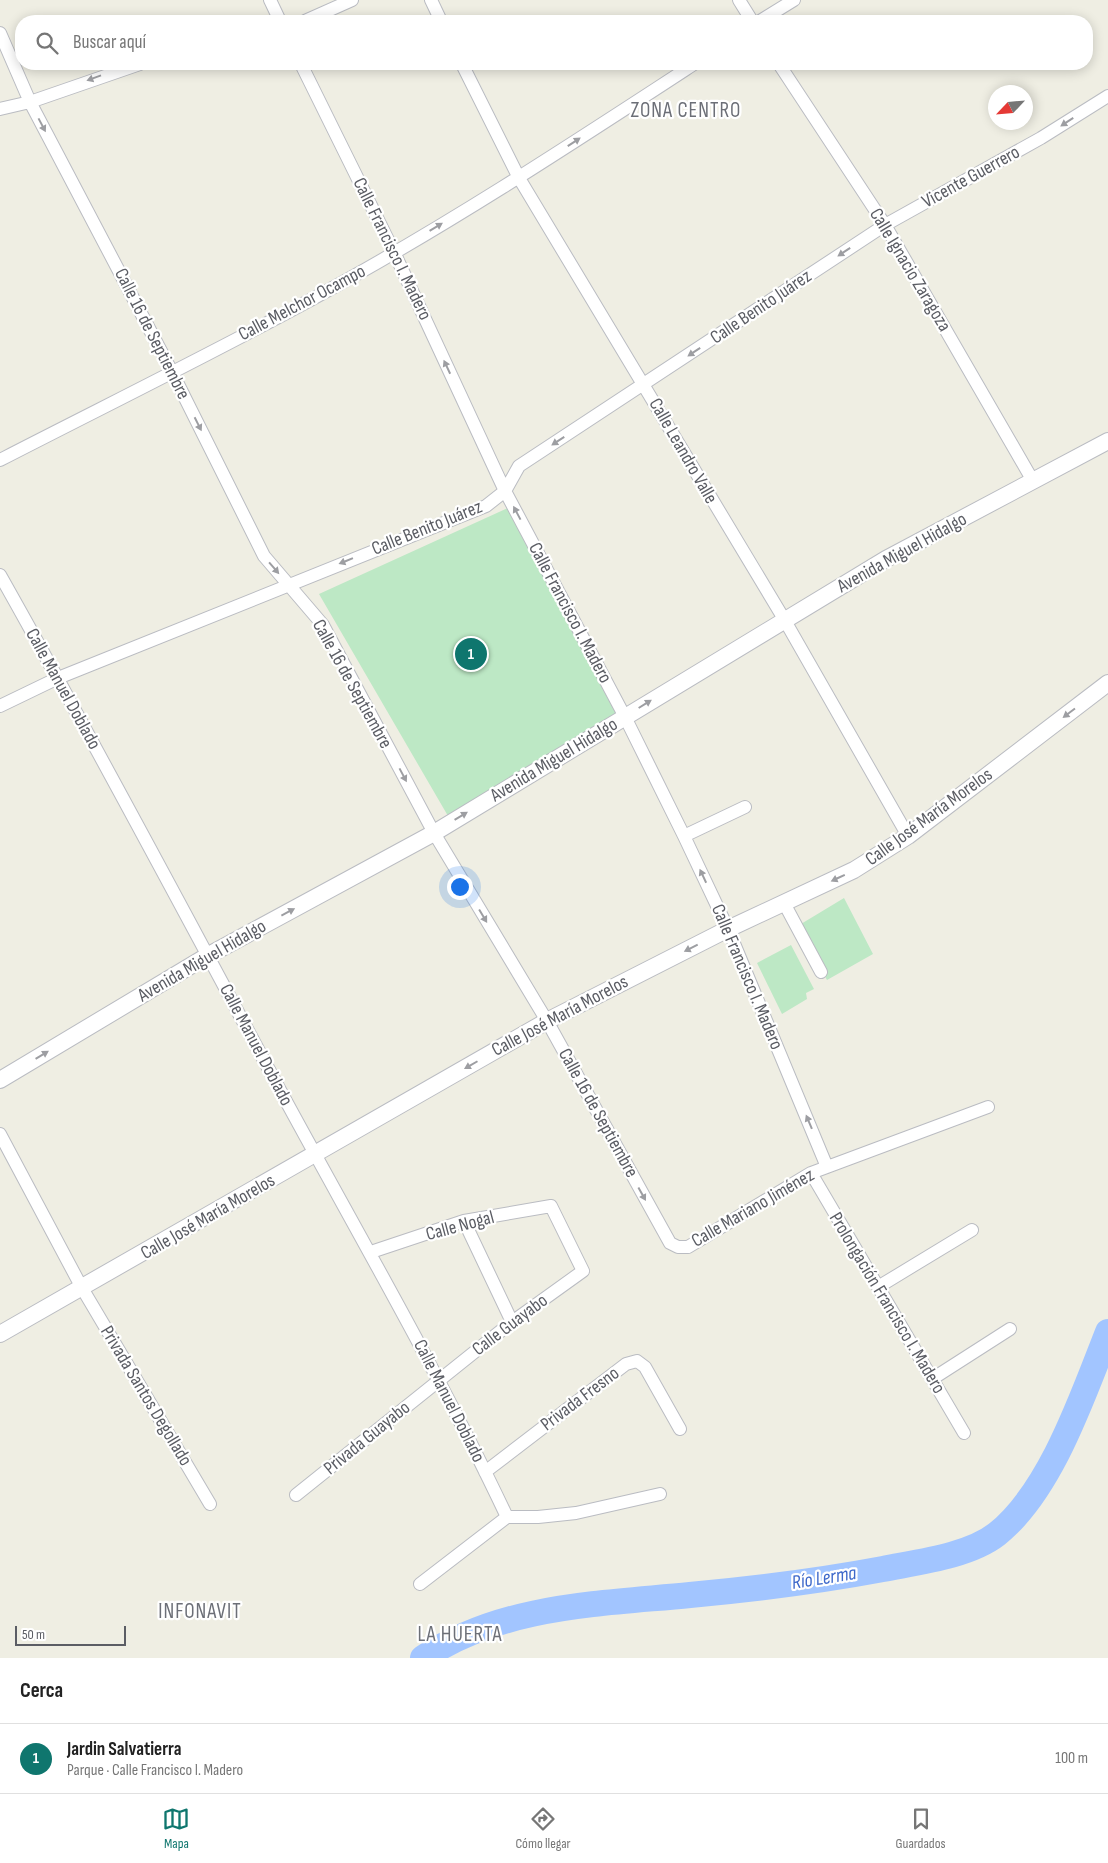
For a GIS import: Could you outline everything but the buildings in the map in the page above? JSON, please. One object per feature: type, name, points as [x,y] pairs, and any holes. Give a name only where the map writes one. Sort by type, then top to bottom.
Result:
[{"type":"street","points":[[270,0],[277,15]]},
{"type":"street","points":[[318,15],[352,0]]},
{"type":"street","points":[[431,0],[438,15]]},
{"type":"street","points":[[739,0],[748,15]]},
{"type":"street","points":[[770,15],[794,0]]},
{"type":"street","name":"Calle 16 de Septiembre","points":[[0,33],[15,68]]},
{"type":"street","name":"Calle 16 de Septiembre","points":[[16,70],[30,102],[172,372],[264,556],[323,625],[434,833],[546,1021],[670,1243],[678,1247]]},
{"type":"street","points":[[0,109],[30,102],[123,70]]},
{"type":"street","name":"Calle Francisco I. Madero","points":[[304,70],[394,252],[505,491],[625,717],[728,928],[827,1166]]},
{"type":"street","name":"Calle Leandro Valle","points":[[465,70],[520,178],[784,619],[908,836]]},
{"type":"street","name":"Calle Melchor Ocampo","points":[[0,460],[315,298],[520,178],[685,70]]},
{"type":"street","name":"Calle Ignacio Zaragoza","points":[[783,70],[885,225],[1033,481]]},
{"type":"street","name":"Vicente Guerrero","points":[[885,225],[1041,138],[1108,96]]},
{"type":"street","name":"Calle Benito Juárez","points":[[0,706],[58,678],[486,506],[505,491],[519,466],[885,225]]},
{"type":"street","name":"Avenida Miguel Hidalgo","points":[[0,1080],[207,956],[434,833],[784,619],[886,559],[1108,441]]},
{"type":"street","name":"Calle Manuel Doblado","points":[[0,575],[58,678],[316,1155],[371,1252],[507,1517]]},
{"type":"street","name":"Calle José María Morelos","points":[[0,1334],[316,1155],[546,1021],[728,928],[854,870],[908,836],[1108,683]]},
{"type":"street","points":[[684,836],[745,807]]},
{"type":"street","points":[[784,903],[820,972]]},
{"type":"street","name":"Calle Mariano Jiménez","points":[[678,1247],[688,1247],[811,1173],[988,1107]]},
{"type":"street","name":"Privada Santos Degollado","points":[[0,1134],[82,1288],[210,1504]]},
{"type":"street","name":"Prolongación Francisco I. Madero","points":[[811,1173],[964,1433]]},
{"type":"street","name":"Calle Nogal","points":[[371,1252],[464,1221],[551,1206],[584,1271]]},
{"type":"street","points":[[464,1221],[512,1322]]},
{"type":"street","points":[[878,1287],[972,1230]]},
{"type":"street","name":"Calle Guayabo","points":[[438,1380],[512,1322],[584,1271]]},
{"type":"street","points":[[932,1379],[1010,1329]]},
{"type":"street","name":"Privada Fresno","points":[[485,1472],[626,1364],[638,1361],[645,1367],[680,1429]]},
{"type":"street","name":"Privada Guayabo","points":[[296,1495],[438,1380]]},
{"type":"street","points":[[420,1584],[507,1517],[576,1514],[660,1494]]},
{"type":"green space","points":[[510,507],[619,714],[448,816],[319,594]]},
{"type":"green space","points":[[844,898],[873,954],[827,980],[796,927]]},
{"type":"green space","points":[[791,945],[814,989],[806,993],[807,999],[782,1014],[757,963]]},
{"type":"waterway","name":"Río Lerma","points":[[423,1658],[453,1640],[485,1627],[518,1617],[586,1605],[714,1593],[835,1577],[943,1557],[985,1542],[997,1534],[1016,1516],[1034,1493],[1049,1468],[1076,1412],[1108,1332]]},
{"type":"place","name":"Jardin Salvatierra","points":[[471,654]]},
{"type":"district","name":"ZONA CENTRO","points":[[686,110]]},
{"type":"district","name":"INFONAVIT","points":[[200,1611]]},
{"type":"district","name":"LA HUERTA","points":[[460,1634]]}]
